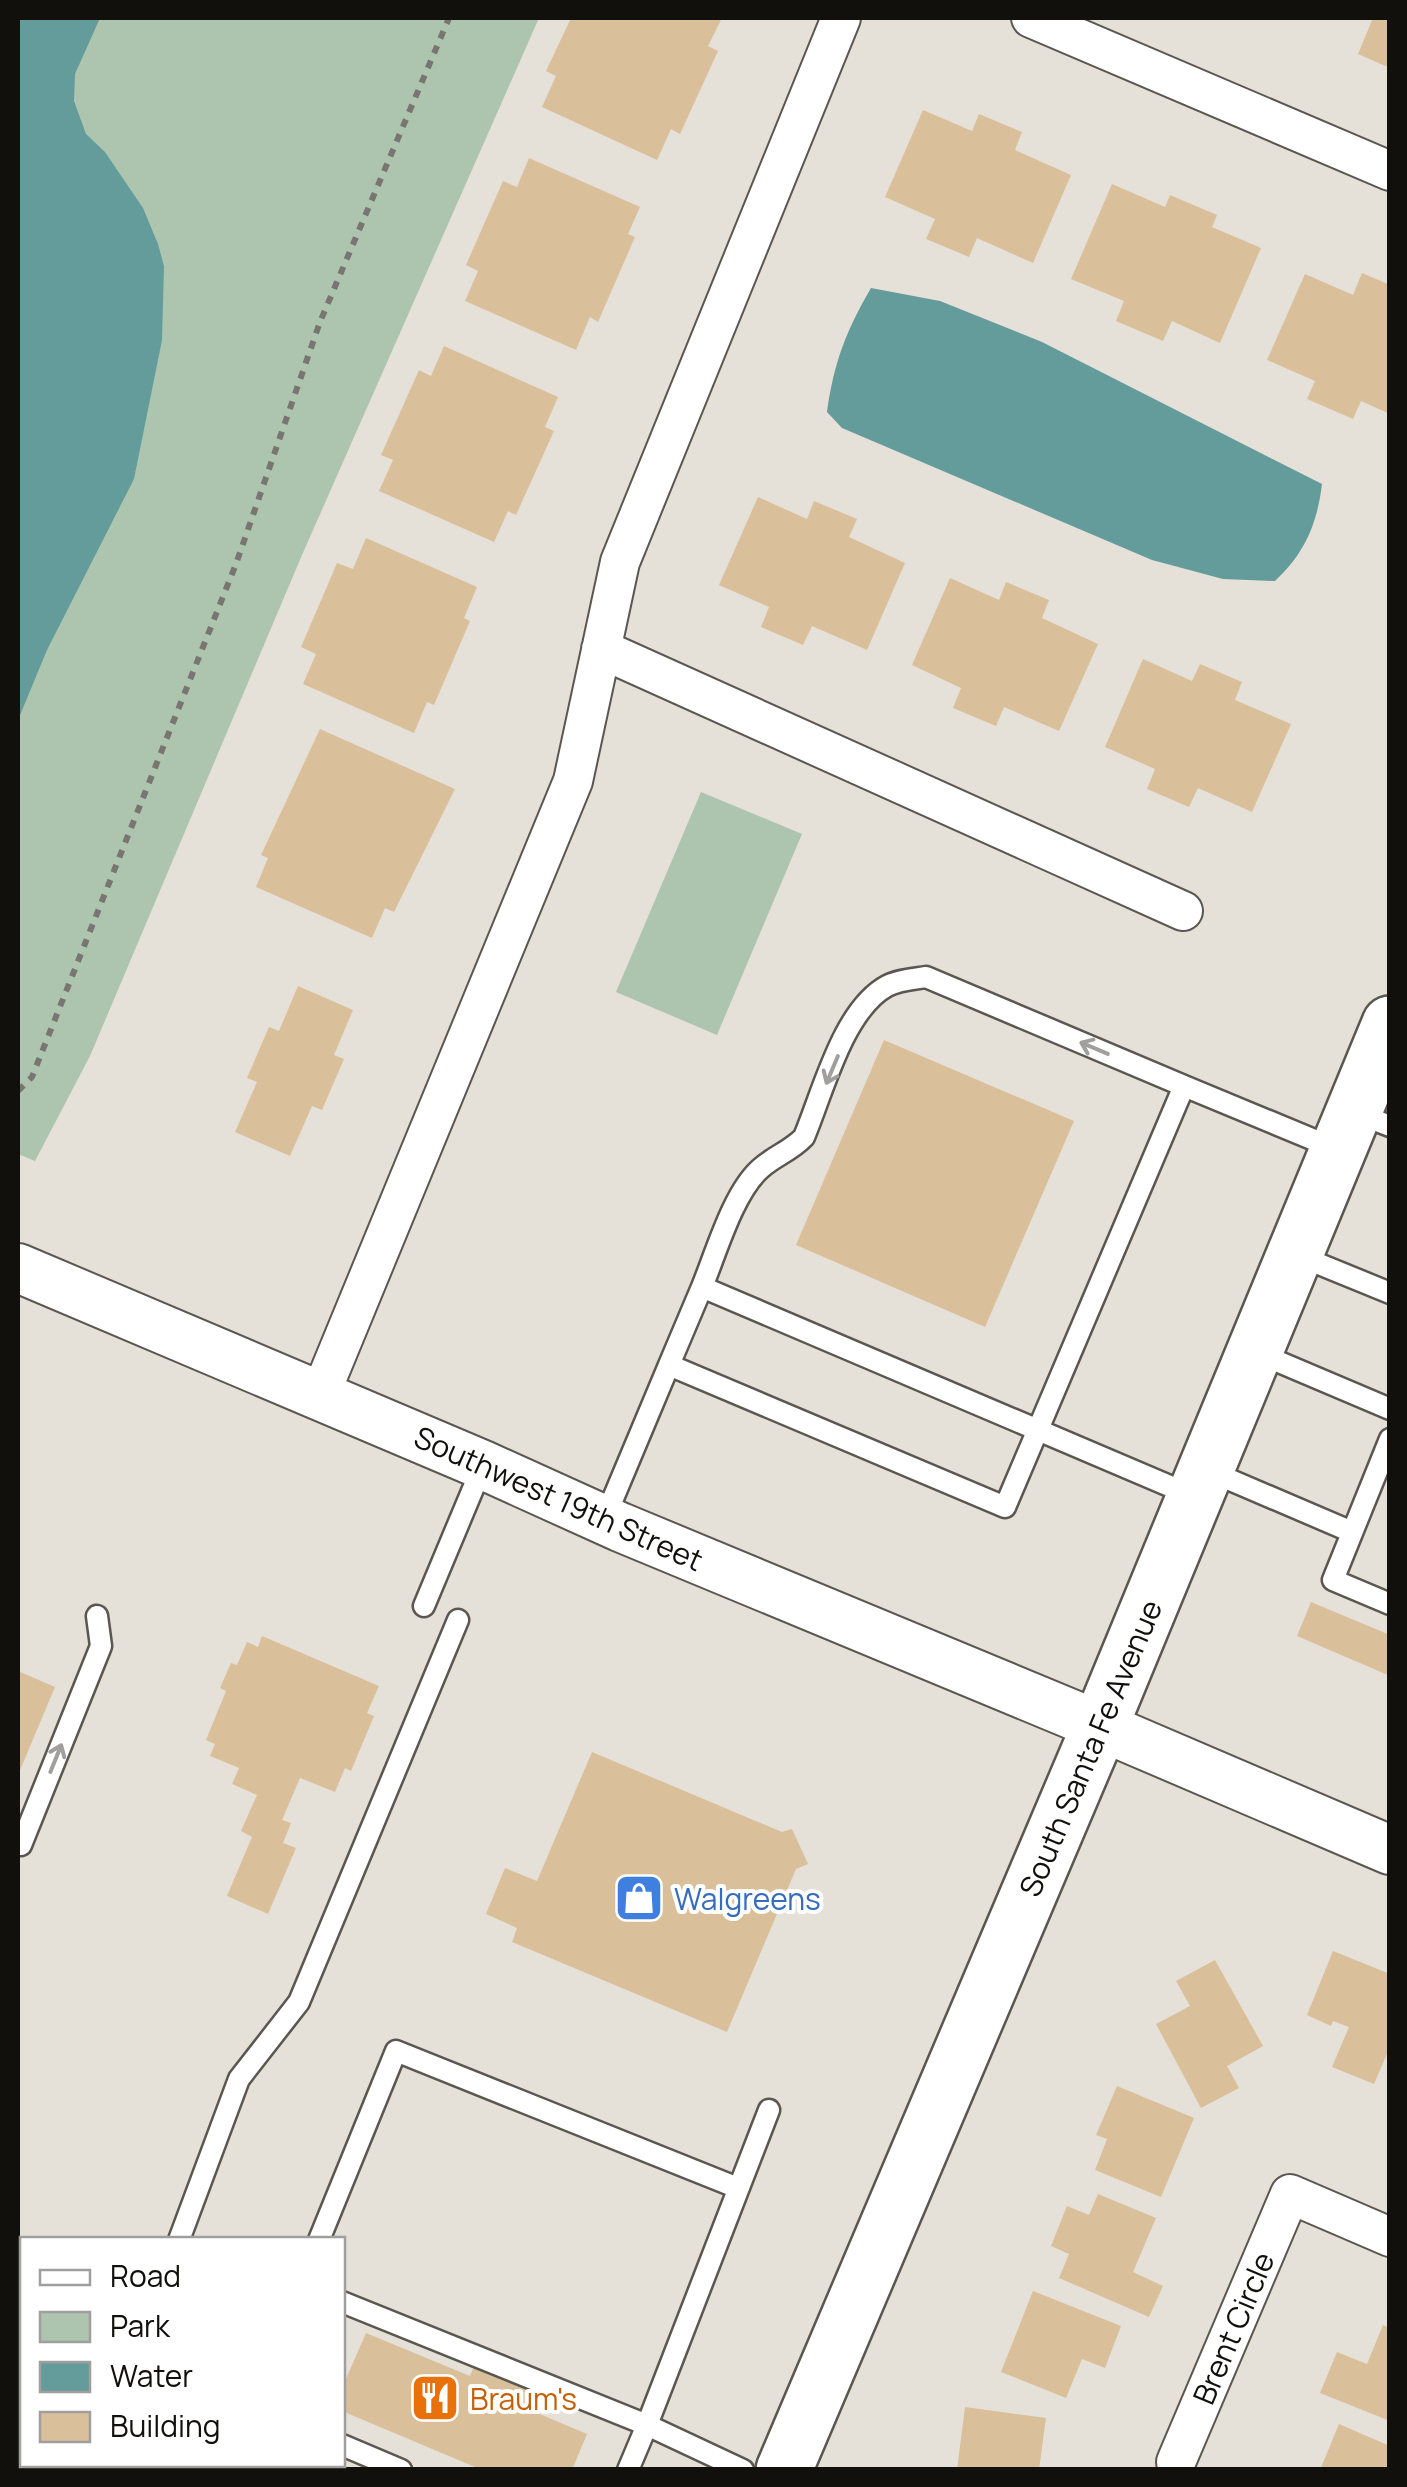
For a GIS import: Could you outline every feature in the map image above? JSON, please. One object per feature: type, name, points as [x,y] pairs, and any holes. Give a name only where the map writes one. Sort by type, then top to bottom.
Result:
[{"type":"main road","name":"South Santa Fe Avenue","points":[[784,2470],[1100,1726],[1295,1254],[1360,1129],[1390,1024]]},
{"type":"street","points":[[320,1394],[572,781],[620,562],[842,18]]},
{"type":"street","points":[[1032,18],[1390,171]]},
{"type":"street","points":[[601,649],[1184,911]]},
{"type":"street","name":"Southwest 19th Street","points":[[18,1268],[1389,1850]]},
{"type":"street","name":"Brent Circle","points":[[1176,2462],[1290,2194],[1390,2237]]},
{"type":"lane","points":[[604,1520],[746,1184],[762,1167],[804,1137],[852,1021],[869,1000],[889,985],[926,977],[1184,1086],[1360,1129]]},
{"type":"lane","points":[[670,1365],[1005,1507],[1184,1086]]},
{"type":"lane","points":[[1295,1254],[1390,1293]]},
{"type":"lane","points":[[702,1287],[1037,1432],[1352,1532]]},
{"type":"lane","points":[[1255,1352],[1390,1409]]},
{"type":"lane","points":[[1390,1440],[1332,1580],[1390,1604]]},
{"type":"lane","points":[[424,1606],[484,1465]]},
{"type":"lane","points":[[18,1844],[21,1845],[101,1646],[97,1616]]},
{"type":"lane","points":[[184,2237],[239,2079],[298,2002],[458,1620]]},
{"type":"lane","points":[[320,2237],[396,2051],[738,2188]]},
{"type":"lane","points":[[628,2470],[769,2110]]},
{"type":"lane","points":[[345,2303],[646,2426],[743,2470]]},
{"type":"lane","points":[[345,2446],[401,2470]]},
{"type":"path","points":[[18,1092],[32,1077],[39,1061],[236,564],[320,322],[449,18]]},
{"type":"green space","points":[[18,18],[539,18],[302,555],[90,1056],[35,1161],[18,1154]]},
{"type":"green space","points":[[701,792],[802,834],[717,1035],[616,992]]},
{"type":"water","points":[[18,18],[100,18],[75,74],[74,101],[86,134],[105,152],[143,208],[164,266],[162,340],[134,479],[47,650],[18,720]]},
{"type":"water","points":[[871,288],[940,301],[1042,342],[1322,484],[1313,525],[1302,549],[1275,581],[1223,579],[1152,560],[842,428],[827,412],[833,378],[842,347]]},
{"type":"building","points":[[571,18],[721,20],[708,46],[718,51],[680,134],[671,129],[657,160],[542,107],[556,76],[546,71]]},
{"type":"building","points":[[1373,18],[1390,18],[1390,68],[1358,54]]},
{"type":"building","points":[[923,110],[972,131],[979,114],[1022,132],[1015,150],[1071,175],[1033,263],[977,238],[969,257],[926,239],[935,219],[885,197]]},
{"type":"building","points":[[529,158],[640,207],[628,234],[635,237],[598,322],[590,317],[576,350],[465,301],[478,271],[466,265],[503,181],[517,187]]},
{"type":"building","points":[[1112,184],[1165,207],[1170,195],[1217,215],[1212,227],[1261,248],[1220,343],[1172,321],[1163,341],[1116,321],[1124,301],[1071,279]]},
{"type":"building","points":[[1362,273],[1390,285],[1390,414],[1361,401],[1353,419],[1307,399],[1315,381],[1267,360],[1305,274],[1353,295]]},
{"type":"building","points":[[444,346],[558,397],[545,427],[554,431],[516,515],[508,511],[494,542],[379,491],[393,460],[381,455],[419,370],[431,376]]},
{"type":"building","points":[[758,497],[807,519],[814,501],[857,519],[849,537],[905,563],[867,650],[812,626],[803,645],[761,627],[769,607],[719,585]]},
{"type":"building","points":[[366,538],[477,587],[464,618],[470,621],[434,705],[427,702],[414,733],[303,684],[316,654],[301,647],[337,563],[353,569]]},
{"type":"building","points":[[950,578],[999,600],[1006,582],[1049,600],[1042,618],[1098,644],[1059,731],[1004,707],[996,726],[953,708],[961,688],[912,665]]},
{"type":"building","points":[[1143,659],[1192,681],[1200,664],[1242,682],[1235,700],[1291,724],[1252,812],[1198,788],[1189,807],[1147,789],[1155,769],[1105,747]]},
{"type":"building","points":[[320,729],[455,789],[394,912],[385,908],[372,938],[256,887],[268,858],[261,855]]},
{"type":"building","points":[[298,986],[353,1010],[334,1055],[344,1059],[322,1110],[312,1106],[290,1156],[235,1132],[257,1082],[247,1078],[269,1027],[279,1031]]},
{"type":"building","points":[[884,1040],[1074,1121],[985,1327],[796,1245]]},
{"type":"building","points":[[1311,1602],[1390,1635],[1390,1676],[1297,1636]]},
{"type":"building","points":[[262,1636],[379,1686],[367,1713],[374,1716],[351,1771],[345,1768],[335,1792],[300,1778],[282,1820],[291,1823],[283,1843],[296,1848],[268,1914],[227,1896],[252,1837],[241,1831],[257,1795],[232,1784],[239,1768],[210,1756],[215,1744],[206,1740],[226,1691],[220,1688],[231,1663],[237,1665],[247,1642],[258,1647]]},
{"type":"building","points":[[18,1671],[55,1687],[18,1775]]},
{"type":"building","name":"Walgreens","points":[[592,1752],[782,1832],[792,1829],[808,1864],[796,1869],[727,2032],[512,1942],[517,1928],[486,1914],[505,1868],[537,1881]]},
{"type":"building","points":[[1333,1951],[1390,1974],[1390,2047],[1374,2084],[1332,2067],[1349,2027],[1333,2021],[1331,2026],[1307,2015]]},
{"type":"building","points":[[1215,1960],[1263,2046],[1227,2066],[1239,2088],[1201,2108],[1156,2024],[1190,2006],[1176,1981]]},
{"type":"building","points":[[1117,2086],[1194,2118],[1161,2197],[1095,2170],[1107,2139],[1096,2135]]},
{"type":"building","points":[[1098,2194],[1156,2218],[1133,2272],[1163,2286],[1149,2317],[1059,2278],[1069,2254],[1051,2246],[1067,2206],[1089,2215]]},
{"type":"building","points":[[1033,2291],[1121,2326],[1105,2368],[1082,2359],[1066,2398],[1001,2372]]},
{"type":"building","points":[[1383,2325],[1390,2328],[1390,2421],[1320,2393],[1337,2352],[1367,2364]]},
{"type":"building","name":"Braum's","points":[[366,2333],[470,2376],[474,2366],[530,2390],[523,2407],[587,2434],[572,2470],[482,2470],[345,2412],[345,2381]]},
{"type":"building","points":[[965,2407],[1046,2418],[1039,2470],[957,2470]]},
{"type":"building","points":[[1339,2424],[1390,2446],[1390,2470],[1320,2470]]},
{"type":"place","name":"Walgreens","points":[[639,1898]]},
{"type":"place","name":"Braum's","points":[[435,2398]]}]
